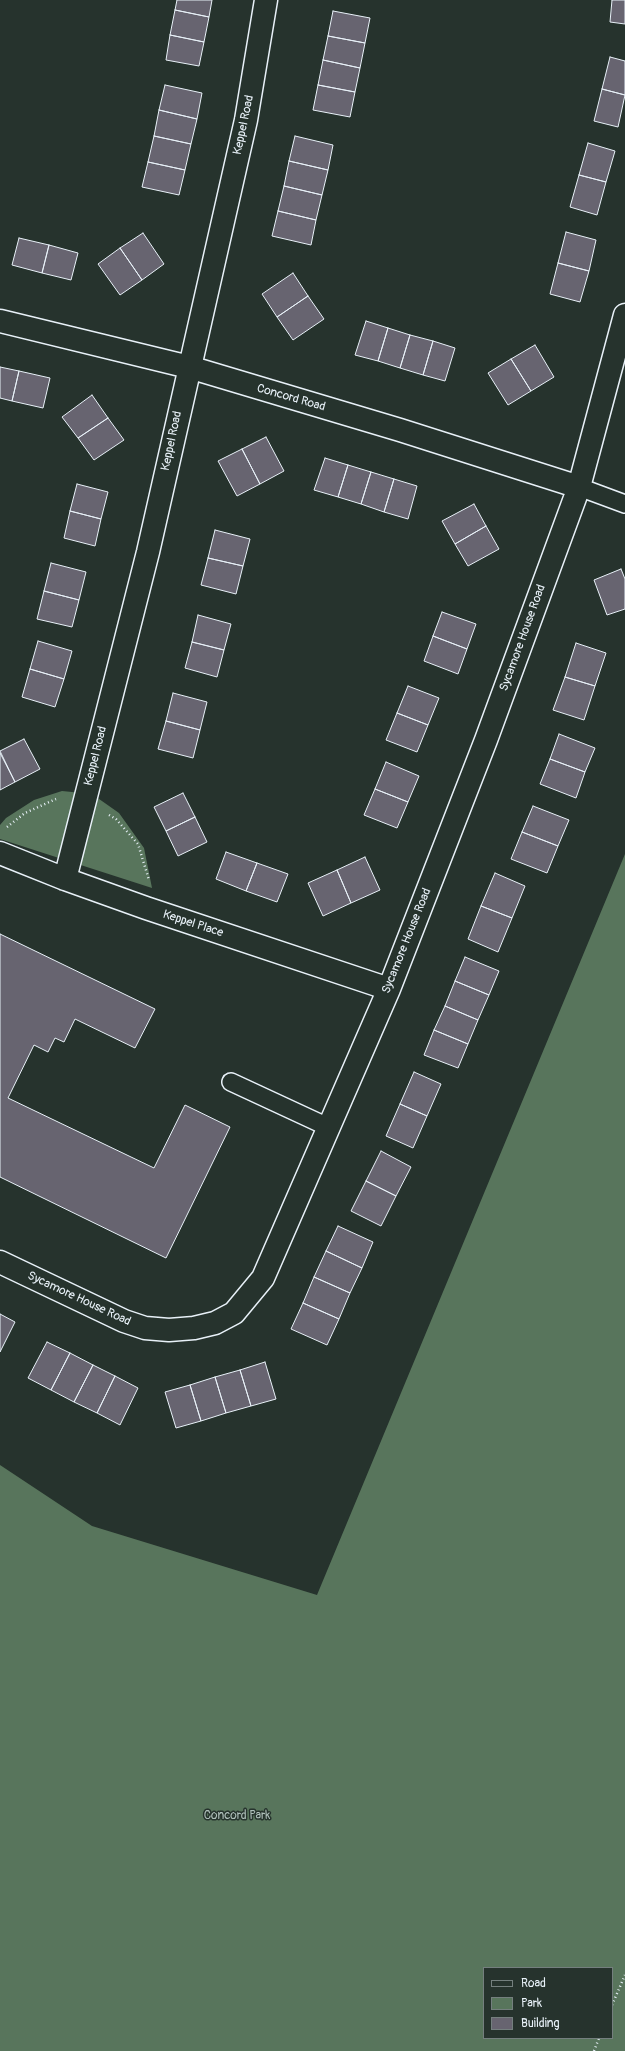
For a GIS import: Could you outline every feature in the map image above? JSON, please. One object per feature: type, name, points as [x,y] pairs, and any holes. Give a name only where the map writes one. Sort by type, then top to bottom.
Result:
[{"type":"street","name":"Keppel Road","points":[[65,879],[148,552],[246,120],[266,0]]},
{"type":"street","name":"Sycamore House Road","points":[[0,1262],[124,1321],[145,1328],[169,1330],[194,1328],[215,1323],[234,1313],[263,1278],[389,989],[486,740],[579,487],[625,315]]},
{"type":"street","name":"Concord Road","points":[[0,320],[189,367],[400,430],[579,487]]},
{"type":"street","name":"Keppel Place","points":[[0,853],[65,879],[389,989]]},
{"type":"lane","points":[[579,487],[625,504]]},
{"type":"lane","points":[[231,1082],[328,1127]]},
{"type":"path","points":[[613,2003],[625,1975]]},
{"type":"path","points":[[594,2051],[599,2039]]},
{"type":"green space","points":[[62,791],[92,794],[119,813],[144,848],[152,888],[0,839],[0,825],[6,818],[34,800]]},
{"type":"green space","name":"Concord Park","points":[[625,854],[625,2051],[0,2051],[0,1465],[92,1526],[317,1595]]},
{"type":"building","points":[[177,0],[212,0],[209,17],[175,10]]},
{"type":"building","points":[[612,0],[625,0],[625,24],[610,22]]},
{"type":"building","points":[[175,10],[209,17],[204,42],[170,35]]},
{"type":"building","points":[[333,11],[370,18],[365,43],[328,36]]},
{"type":"building","points":[[170,35],[204,42],[199,66],[166,60]]},
{"type":"building","points":[[328,36],[365,43],[360,68],[323,60]]},
{"type":"building","points":[[610,57],[625,61],[625,95],[602,89]]},
{"type":"building","points":[[323,60],[360,68],[355,92],[318,85]]},
{"type":"building","points":[[165,85],[202,93],[197,119],[159,110]]},
{"type":"building","points":[[318,85],[355,92],[350,117],[313,110]]},
{"type":"building","points":[[602,89],[625,95],[618,127],[594,121]]},
{"type":"building","points":[[159,110],[197,119],[191,144],[154,136]]},
{"type":"building","points":[[154,136],[191,144],[185,170],[148,162]]},
{"type":"building","points":[[295,136],[333,145],[328,170],[289,161]]},
{"type":"building","points":[[588,143],[615,151],[606,182],[579,175]]},
{"type":"building","points":[[289,161],[328,170],[322,195],[284,186]]},
{"type":"building","points":[[148,162],[185,170],[179,195],[142,187]]},
{"type":"building","points":[[579,175],[606,182],[597,215],[570,207]]},
{"type":"building","points":[[284,186],[322,195],[316,220],[278,211]]},
{"type":"building","points":[[278,211],[316,220],[311,245],[272,236]]},
{"type":"building","points":[[566,232],[596,240],[589,271],[558,263]]},
{"type":"building","points":[[143,233],[164,264],[142,280],[120,248]]},
{"type":"building","points":[[19,238],[49,245],[42,273],[12,265]]},
{"type":"building","points":[[49,245],[78,253],[71,280],[42,273]]},
{"type":"building","points":[[120,248],[142,280],[120,295],[98,264]]},
{"type":"building","points":[[558,263],[589,271],[580,302],[550,294]]},
{"type":"building","points":[[293,273],[308,296],[277,317],[262,294]]},
{"type":"building","points":[[308,296],[324,319],[293,340],[277,317]]},
{"type":"building","points":[[366,321],[388,328],[378,361],[355,355]]},
{"type":"building","points":[[388,328],[410,335],[400,368],[378,361]]},
{"type":"building","points":[[410,335],[433,341],[423,375],[400,368]]},
{"type":"building","points":[[433,341],[455,348],[445,381],[423,375]]},
{"type":"building","points":[[535,345],[554,377],[531,391],[511,359]]},
{"type":"building","points":[[511,359],[531,391],[508,405],[488,373]]},
{"type":"building","points":[[0,367],[19,371],[12,401],[0,398]]},
{"type":"building","points":[[19,371],[50,378],[43,408],[12,401]]},
{"type":"building","points":[[92,395],[108,418],[78,438],[62,417]]},
{"type":"building","points":[[108,418],[124,440],[94,460],[78,438]]},
{"type":"building","points":[[266,437],[284,471],[260,484],[242,449]]},
{"type":"building","points":[[242,449],[260,484],[237,496],[218,461]]},
{"type":"building","points":[[325,458],[348,465],[338,497],[314,490]]},
{"type":"building","points":[[348,465],[371,472],[361,504],[338,497]]},
{"type":"building","points":[[371,472],[394,479],[384,512],[361,504]]},
{"type":"building","points":[[394,479],[417,486],[408,519],[384,512]]},
{"type":"building","points":[[77,484],[108,492],[101,519],[70,511]]},
{"type":"building","points":[[474,504],[486,526],[455,544],[442,521]]},
{"type":"building","points":[[70,511],[101,519],[95,546],[64,538]]},
{"type":"building","points":[[486,526],[499,549],[468,566],[455,544]]},
{"type":"building","points":[[215,530],[250,539],[243,566],[208,558]]},
{"type":"building","points":[[208,558],[243,566],[236,594],[201,585]]},
{"type":"building","points":[[51,563],[86,572],[79,600],[44,591]]},
{"type":"building","points":[[621,569],[625,579],[625,609],[607,615],[594,580]]},
{"type":"building","points":[[44,591],[79,600],[72,627],[37,619]]},
{"type":"building","points":[[442,612],[476,624],[467,649],[433,636]]},
{"type":"building","points":[[198,615],[231,624],[224,650],[192,642]]},
{"type":"building","points":[[433,636],[467,649],[458,674],[424,661]]},
{"type":"building","points":[[38,641],[72,651],[64,679],[30,669]]},
{"type":"building","points":[[192,642],[224,650],[217,677],[185,668]]},
{"type":"building","points":[[576,643],[606,653],[595,686],[565,677]]},
{"type":"building","points":[[30,669],[64,679],[55,707],[22,697]]},
{"type":"building","points":[[565,677],[595,686],[584,720],[553,710]]},
{"type":"building","points":[[408,686],[439,698],[428,725],[397,713]]},
{"type":"building","points":[[173,693],[207,702],[200,730],[166,721]]},
{"type":"building","points":[[397,713],[428,725],[417,752],[386,740]]},
{"type":"building","points":[[166,721],[200,730],[193,758],[158,749]]},
{"type":"building","points":[[559,734],[595,748],[585,772],[550,759]]},
{"type":"building","points":[[24,739],[40,769],[15,782],[0,751]]},
{"type":"building","points":[[0,753],[15,782],[0,790]]},
{"type":"building","points":[[550,759],[585,772],[576,798],[540,784]]},
{"type":"building","points":[[386,762],[419,776],[408,802],[375,789]]},
{"type":"building","points":[[375,789],[408,802],[397,828],[364,815]]},
{"type":"building","points":[[183,793],[195,817],[166,831],[154,807]]},
{"type":"building","points":[[533,806],[569,820],[558,846],[522,832]]},
{"type":"building","points":[[195,817],[207,842],[178,856],[166,831]]},
{"type":"building","points":[[522,832],[558,846],[547,873],[511,859]]},
{"type":"building","points":[[226,852],[257,863],[246,891],[216,879]]},
{"type":"building","points":[[365,857],[380,890],[351,903],[337,870]]},
{"type":"building","points":[[257,863],[288,874],[277,902],[246,891]]},
{"type":"building","points":[[337,870],[351,903],[323,916],[308,883]]},
{"type":"building","points":[[495,873],[525,886],[512,918],[481,906]]},
{"type":"building","points":[[481,906],[512,918],[498,952],[468,939]]},
{"type":"building","points":[[0,934],[155,1009],[135,1048],[75,1019],[64,1042],[55,1038],[48,1052],[34,1045],[8,1098],[154,1168],[185,1105],[230,1127],[166,1258],[0,1177]]},
{"type":"building","points":[[465,957],[499,971],[489,995],[455,981]]},
{"type":"building","points":[[455,981],[489,995],[478,1020],[445,1006]]},
{"type":"building","points":[[445,1006],[478,1020],[468,1044],[434,1030]]},
{"type":"building","points":[[434,1030],[468,1044],[458,1068],[424,1055]]},
{"type":"building","points":[[414,1072],[441,1084],[427,1116],[400,1104]]},
{"type":"building","points":[[400,1104],[427,1116],[413,1148],[386,1136]]},
{"type":"building","points":[[381,1151],[411,1167],[396,1196],[366,1181]]},
{"type":"building","points":[[366,1181],[396,1196],[381,1226],[351,1211]]},
{"type":"building","points":[[338,1226],[373,1242],[362,1268],[326,1251]]},
{"type":"building","points":[[326,1251],[362,1268],[350,1293],[314,1277]]},
{"type":"building","points":[[314,1277],[350,1293],[339,1319],[303,1303]]},
{"type":"building","points":[[303,1303],[339,1319],[327,1345],[291,1329]]},
{"type":"building","points":[[0,1314],[15,1322],[0,1352]]},
{"type":"building","points":[[47,1342],[70,1353],[51,1390],[28,1378]]},
{"type":"building","points":[[70,1353],[93,1365],[74,1402],[51,1390]]},
{"type":"building","points":[[265,1362],[276,1399],[251,1406],[240,1370]]},
{"type":"building","points":[[93,1365],[115,1376],[97,1413],[74,1402]]},
{"type":"building","points":[[240,1370],[251,1406],[226,1413],[215,1377]]},
{"type":"building","points":[[115,1376],[138,1388],[120,1425],[97,1413]]},
{"type":"building","points":[[215,1377],[226,1413],[201,1421],[190,1385]]},
{"type":"building","points":[[190,1385],[201,1421],[176,1428],[165,1392]]}]
